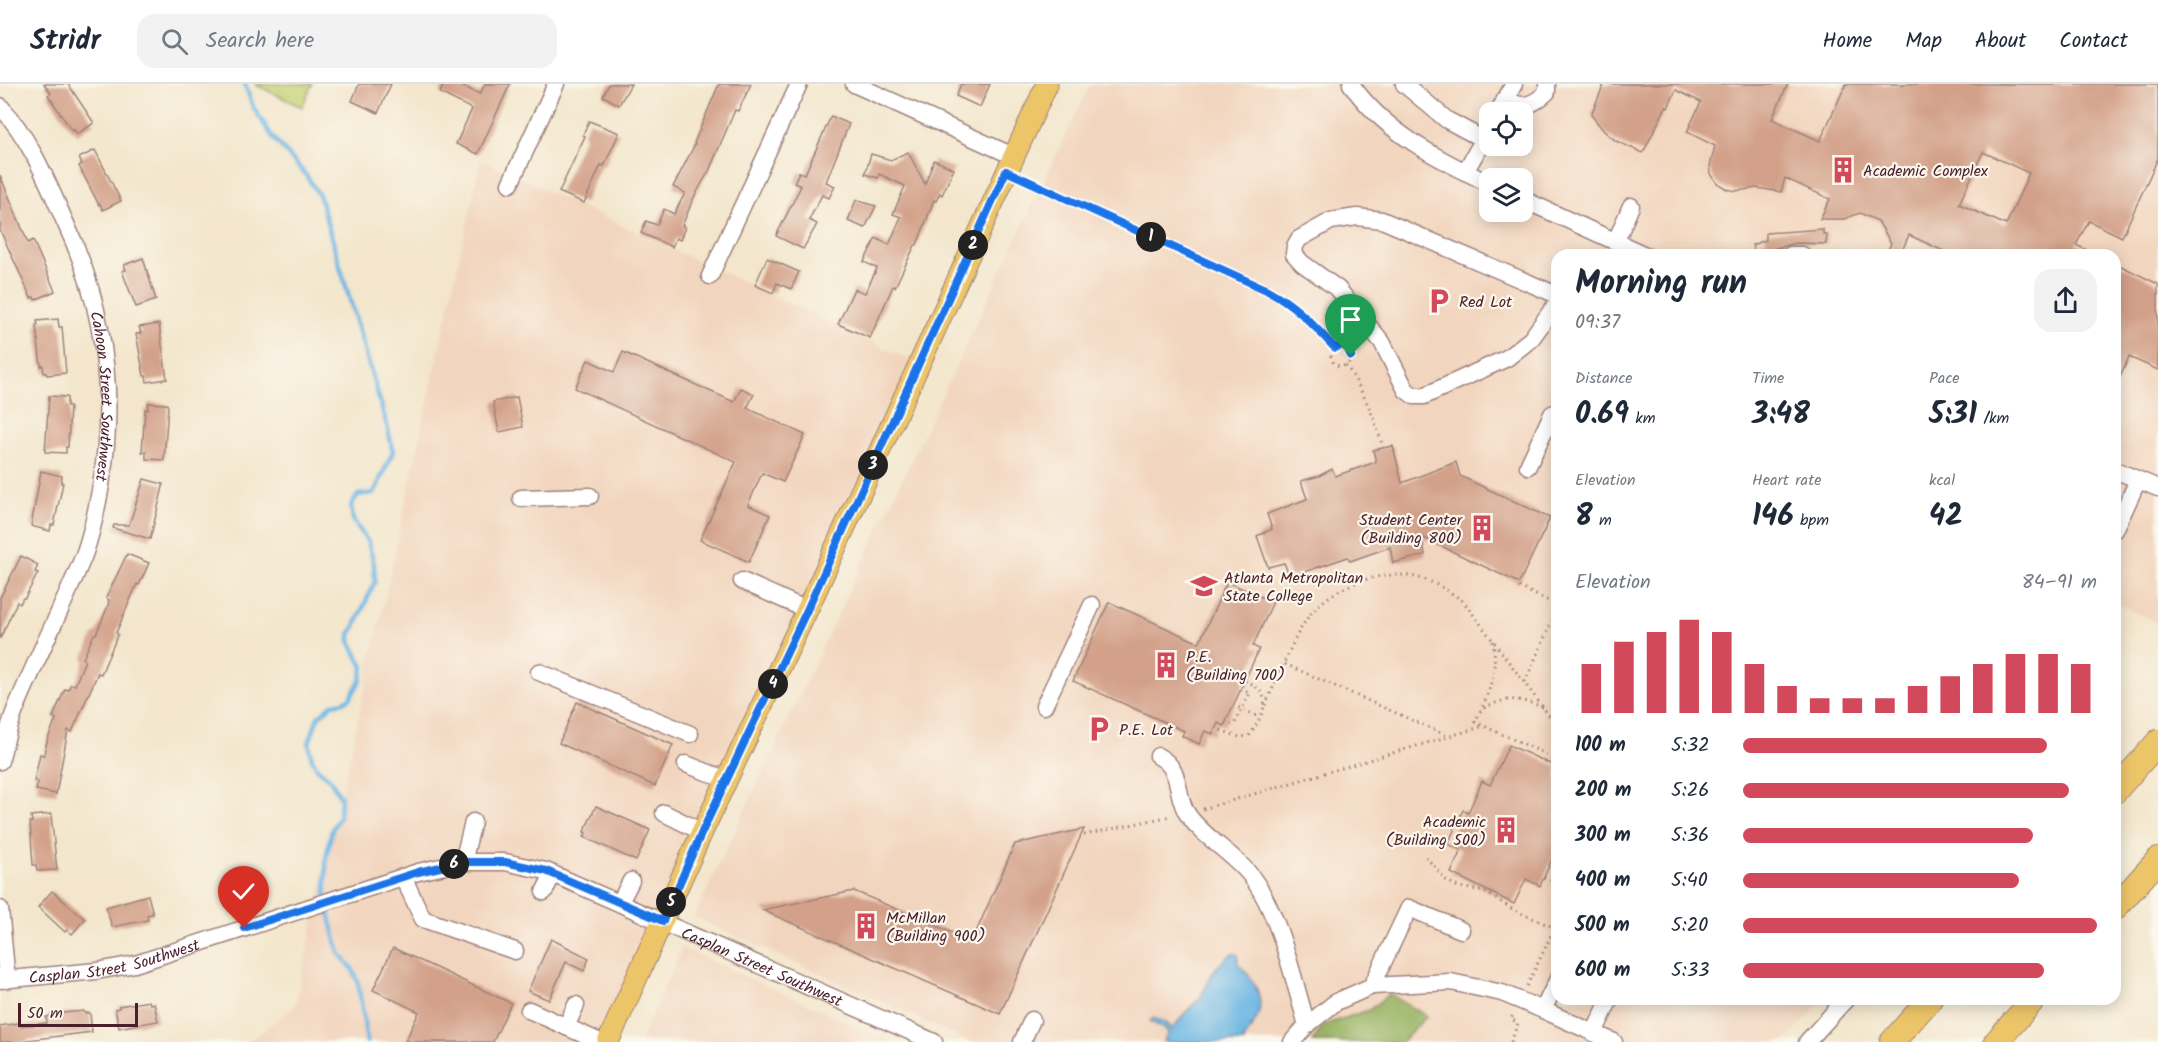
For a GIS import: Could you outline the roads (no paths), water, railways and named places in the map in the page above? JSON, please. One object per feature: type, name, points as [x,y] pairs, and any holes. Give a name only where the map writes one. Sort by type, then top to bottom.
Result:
[{"type":"highway","points":[[2121,784],[2158,742]]},
{"type":"highway","points":[[2121,901],[2158,860]]},
{"type":"highway","points":[[1892,1042],[1925,1005]]},
{"type":"highway","points":[[1996,1042],[2029,1005]]},
{"type":"main road","points":[[608,1042],[702,832],[807,610],[1047,84]]},
{"type":"street","points":[[510,184],[556,84]]},
{"type":"street","points":[[710,276],[799,84]]},
{"type":"street","points":[[854,84],[1010,163]]},
{"type":"street","points":[[1351,84],[1375,114],[1398,133],[1425,151],[1479,179]]},
{"type":"street","points":[[1404,84],[1447,120],[1479,135]]},
{"type":"street","points":[[1506,98],[1513,104],[1528,105],[1538,102],[1547,92],[1547,84]]},
{"type":"street","name":"Cahoon Street Southwest","points":[[0,106],[33,152],[81,255],[96,306],[106,359],[109,404],[104,468],[97,510],[84,553],[14,711],[0,760]]},
{"type":"street","points":[[1465,172],[1479,155]]},
{"type":"street","points":[[1533,204],[1632,249]]},
{"type":"street","points":[[1616,241],[1631,206]]},
{"type":"street","points":[[1551,292],[1382,220],[1357,216],[1331,221],[1299,239],[1295,246],[1294,254],[1302,263],[1338,289],[1382,342],[1406,390],[1414,396],[1424,396],[1507,358],[1531,339],[1551,311]]},
{"type":"street","points":[[1528,466],[1551,416]]},
{"type":"street","points":[[2121,473],[2158,488]]},
{"type":"street","points":[[2121,517],[2138,480]]},
{"type":"street","points":[[521,498],[590,496]]},
{"type":"street","points":[[742,581],[807,610]]},
{"type":"street","points":[[1044,706],[1092,605]]},
{"type":"street","points":[[539,672],[690,734]]},
{"type":"street","points":[[1158,756],[1166,761],[1176,775],[1186,813],[1203,832],[1250,874],[1262,893],[1276,925],[1307,1025]]},
{"type":"street","points":[[686,764],[727,780]]},
{"type":"street","points":[[664,813],[702,832]]},
{"type":"street","points":[[463,862],[473,822]]},
{"type":"street","name":"Casplan Street Southwest","points":[[3,980],[97,971],[135,964],[418,872],[463,862],[505,862],[553,874],[620,902],[934,1042]]},
{"type":"street","points":[[544,892],[553,874]]},
{"type":"street","points":[[403,877],[423,919],[514,951]]},
{"type":"street","points":[[620,902],[631,881]]},
{"type":"street","points":[[1372,986],[1409,908],[1461,930]]},
{"type":"street","points":[[0,909],[3,980]]},
{"type":"street","points":[[1292,1042],[1307,1025],[1336,1002],[1372,986],[1451,982],[1502,993],[1614,1042]]},
{"type":"street","points":[[1543,1010],[1551,993]]},
{"type":"street","points":[[566,1027],[576,1005]]},
{"type":"street","points":[[1594,1033],[1607,1005]]},
{"type":"street","points":[[1807,1042],[1841,1005]]},
{"type":"street","points":[[529,1010],[600,1042]]},
{"type":"street","points":[[1022,1042],[1032,1020]]},
{"type":"water","points":[[1232,953],[1238,955],[1238,964],[1251,979],[1258,992],[1260,1005],[1258,1016],[1244,1042],[1163,1042],[1169,1032],[1150,1021],[1153,1018],[1165,1022],[1173,1029],[1200,998],[1215,969]]},
{"type":"waterway","points":[[245,84],[253,107],[274,139],[306,175],[319,195],[393,452],[374,493],[358,495],[351,505],[353,520],[368,542],[374,564],[375,581],[350,634],[350,641],[363,667],[361,679],[350,698],[333,704],[318,717],[309,743],[312,759],[318,769],[330,779],[341,798],[339,817],[332,830],[326,858],[326,897]]},
{"type":"waterway","points":[[327,905],[339,953],[352,968],[358,982],[367,1042]]},
{"type":"place","name":"Academic Complex","points":[[1843,170]]},
{"type":"place","name":"Red Lot","points":[[1439,301]]},
{"type":"place","name":"Student Center (Building 800)","points":[[1482,528]]},
{"type":"place","name":"Atlanta Metropolitan State College","points":[[1204,586]]},
{"type":"place","name":"P.E. (Building 700)","points":[[1166,665]]},
{"type":"place","name":"P.E. Lot","points":[[1099,729]]},
{"type":"place","name":"Academic (Building 500)","points":[[1506,830]]},
{"type":"place","name":"McMillan (Building 900)","points":[[866,926]]}]
